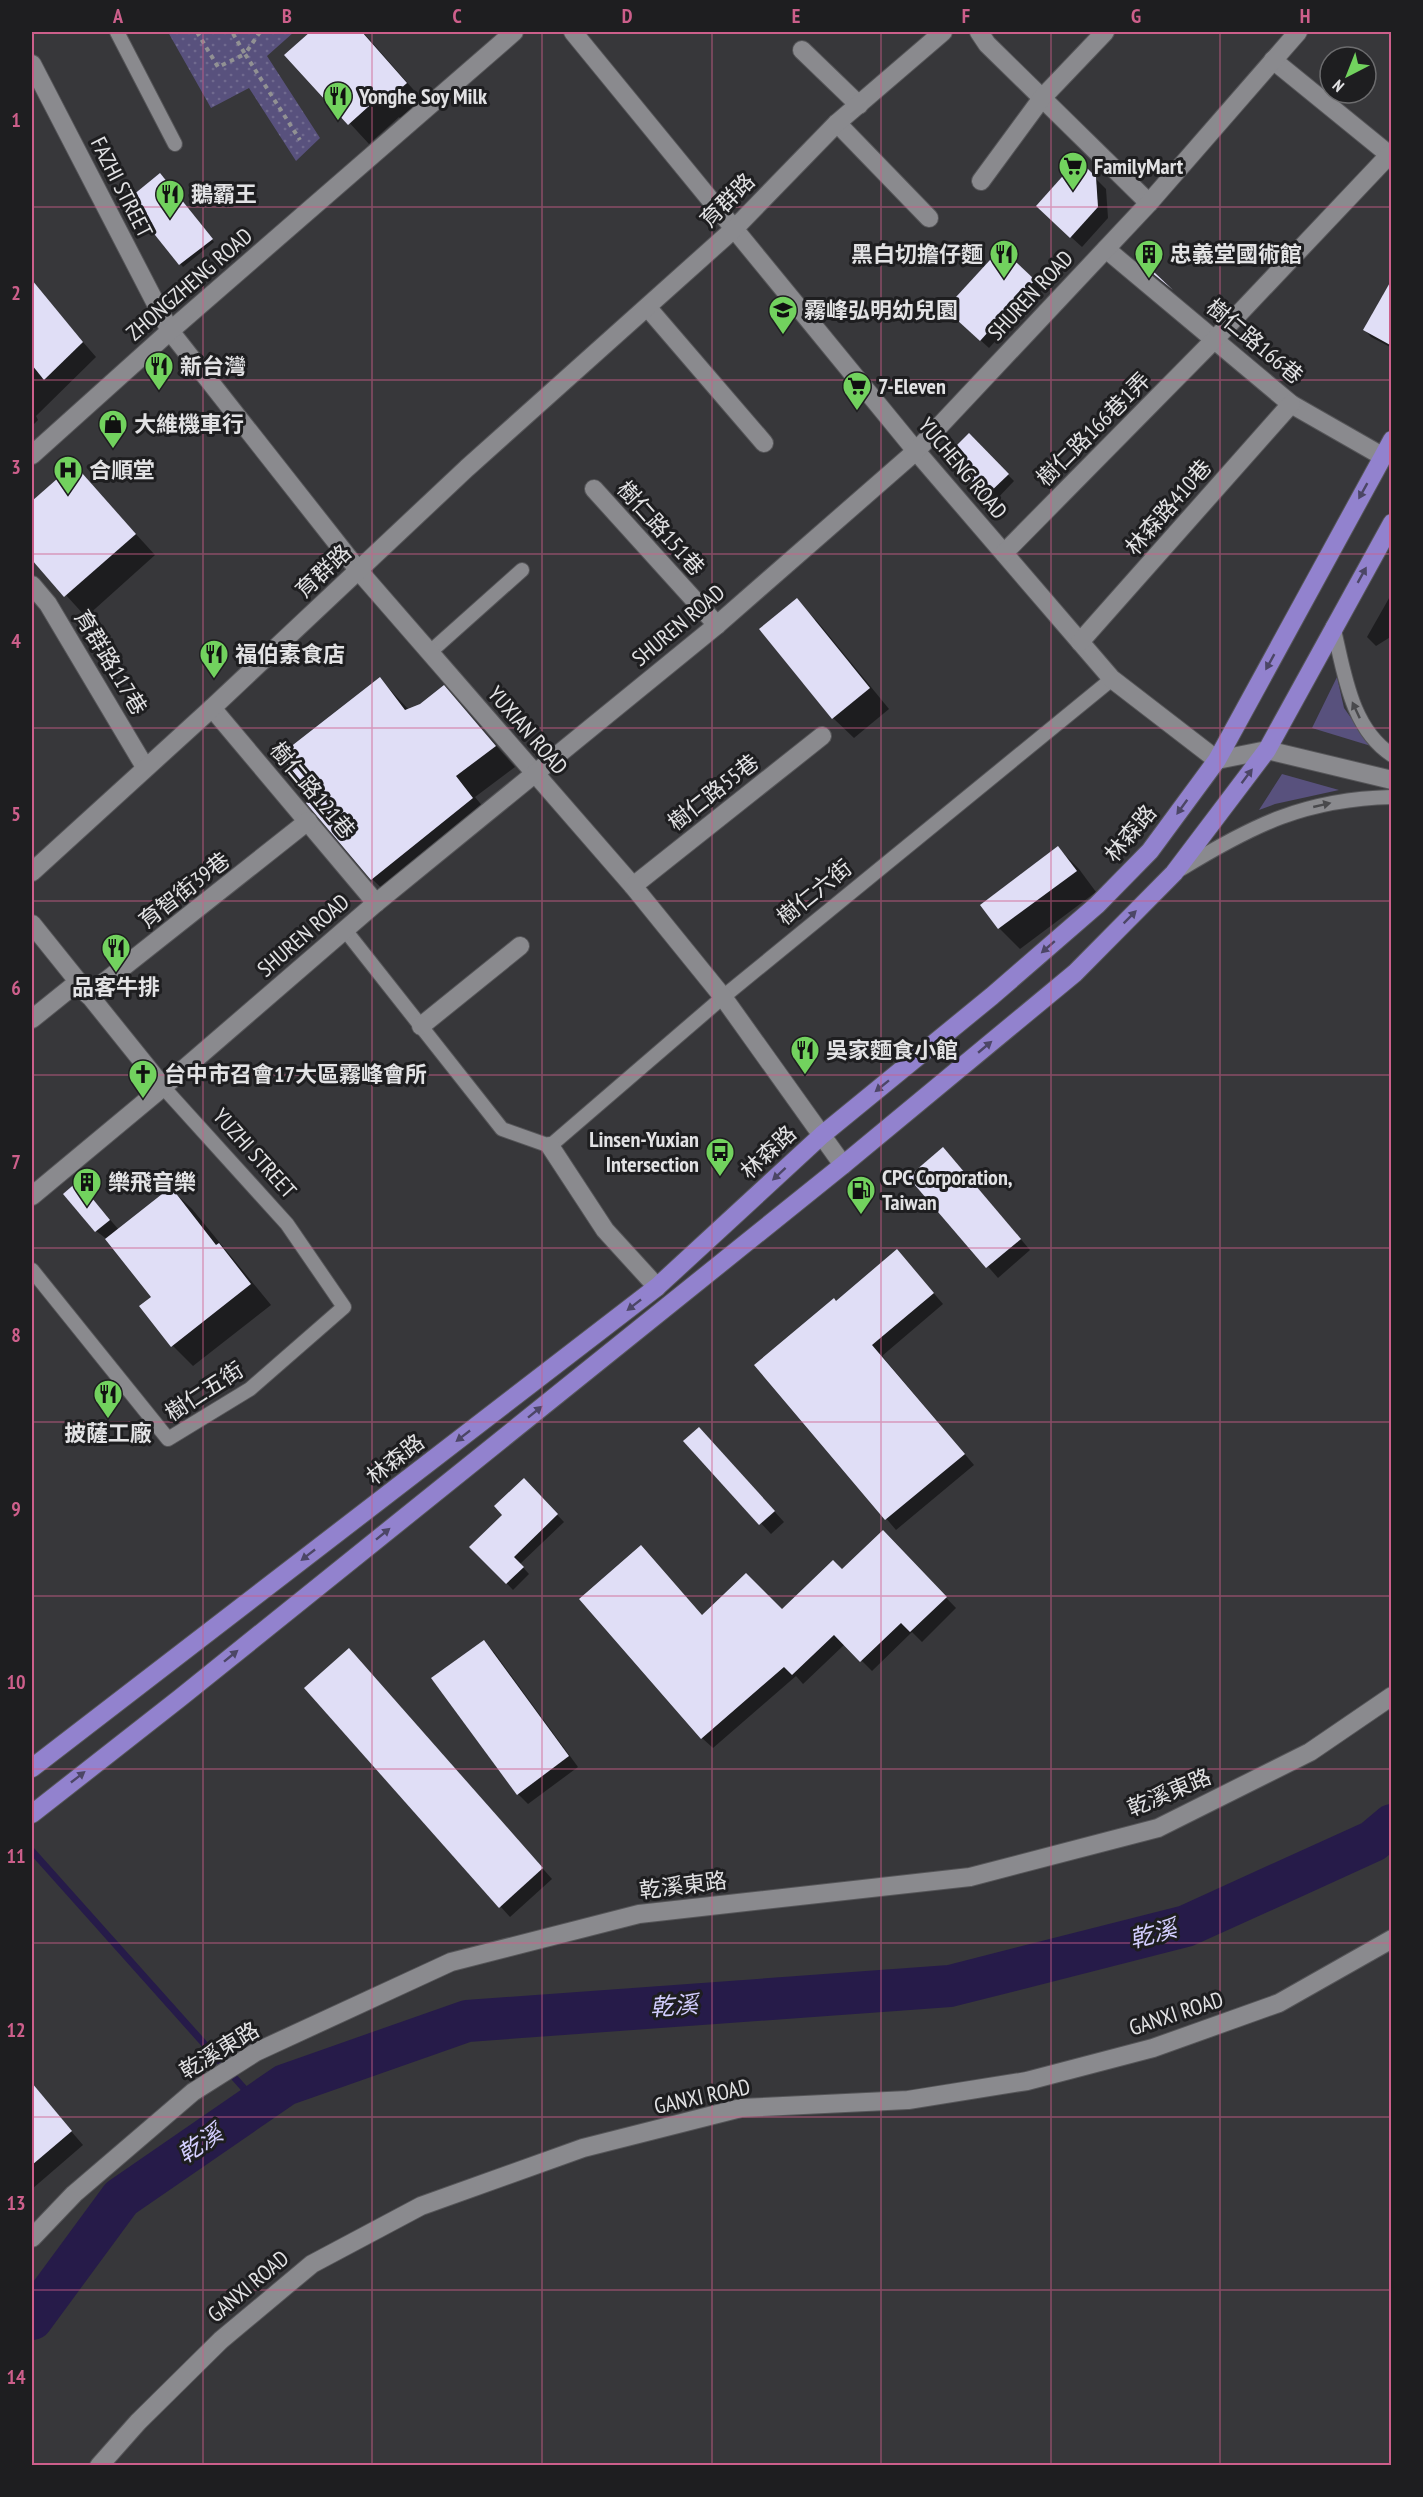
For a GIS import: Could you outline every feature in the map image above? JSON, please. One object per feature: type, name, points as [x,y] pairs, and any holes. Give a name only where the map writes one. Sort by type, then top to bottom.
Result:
[{"type":"main road","name":"林森路","points":[[32,1768],[657,1287],[822,1135],[992,996],[1097,905],[1150,851],[1217,760],[1387,448]]},
{"type":"main road","points":[[32,1813],[180,1698],[843,1165],[1075,973],[1174,873],[1267,750],[1333,626],[1392,523]]},
{"type":"street","name":"ZHONGZHENG ROAD","points":[[32,455],[170,331],[514,32]]},
{"type":"street","name":"YUCHENG ROAD","points":[[573,32],[916,451],[1112,679],[1217,760]]},
{"type":"street","name":"育群路","points":[[32,872],[212,708],[467,468],[735,228],[837,123],[943,32]]},
{"type":"street","points":[[979,32],[987,44],[1149,203]]},
{"type":"street","points":[[981,181],[1042,98],[1105,32]]},
{"type":"street","name":"SHUREN ROAD","points":[[32,1196],[163,1087],[376,903],[717,625],[916,451],[1149,203],[1298,32]]},
{"type":"street","points":[[802,50],[859,105]]},
{"type":"street","points":[[1273,60],[1391,155]]},
{"type":"street","name":"FAZHI STREET","points":[[32,64],[170,331]]},
{"type":"street","points":[[837,123],[929,218]]},
{"type":"street","name":"樹仁路166巷1弄","points":[[1004,553],[1215,339],[1391,155]]},
{"type":"street","name":"樹仁路166巷","points":[[1106,249],[1291,404],[1387,448]]},
{"type":"street","points":[[648,308],[764,443]]},
{"type":"street","name":"YUXIAN ROAD","points":[[170,331],[359,571],[633,886],[723,998],[843,1165]]},
{"type":"street","name":"林森路410巷","points":[[1080,642],[1291,404]]},
{"type":"street","name":"樹仁路151巷","points":[[594,489],[717,625]]},
{"type":"street","name":"育群路117巷","points":[[32,585],[48,604],[145,767]]},
{"type":"street","name":"樹仁路121巷","points":[[212,708],[376,903]]},
{"type":"street","name":"樹仁路55巷","points":[[633,886],[822,736]]},
{"type":"street","points":[[1217,760],[1267,750],[1392,780]]},
{"type":"street","name":"育智街39巷","points":[[32,1019],[83,989],[308,821]]},
{"type":"street","name":"YUZHI STREET","points":[[32,924],[163,1087]]},
{"type":"street","points":[[421,1026],[520,946]]},
{"type":"street","points":[[550,1146],[605,1230],[657,1287]]},
{"type":"street","name":"乾溪東路","points":[[32,2238],[74,2194],[193,2092],[256,2052],[451,1962],[639,1914],[970,1877],[1158,1828],[1310,1752],[1392,1696]]},
{"type":"street","name":"GANXI ROAD","points":[[99,2466],[138,2422],[221,2340],[312,2264],[421,2206],[583,2148],[741,2108],[908,2100],[1027,2081],[1153,2048],[1279,2003],[1392,1939]]},
{"type":"lane","points":[[117,32],[175,144]]},
{"type":"lane","points":[[429,653],[522,570]]},
{"type":"lane","points":[[1333,626],[1353,706],[1366,729],[1392,755]]},
{"type":"lane","name":"樹仁六街","points":[[550,1146],[723,998],[1112,679]]},
{"type":"lane","points":[[1174,873],[1233,837],[1295,812],[1353,798],[1392,797]]},
{"type":"lane","points":[[345,930],[502,1129],[550,1146]]},
{"type":"lane","name":"YUZHI STREET","points":[[163,1087],[287,1224],[344,1307]]},
{"type":"lane","name":"樹仁五街","points":[[32,1270],[168,1439],[250,1389],[344,1307]]},
{"type":"path","points":[[197,32],[218,67],[245,54],[260,32]]},
{"type":"path","points":[[232,32],[300,140]]},
{"type":"shaded area","points":[[168,32],[294,32],[267,56],[320,138],[296,161],[249,88],[211,108]]},
{"type":"shaded area","points":[[1337,677],[1344,708],[1371,746],[1312,728]]},
{"type":"shaded area","points":[[1282,774],[1339,790],[1275,804],[1259,810]]},
{"type":"building","points":[[310,32],[362,32],[407,83],[383,104],[378,98],[348,125],[284,55]]},
{"type":"building","name":"FamilyMart","points":[[1078,159],[1096,177],[1098,207],[1070,238],[1036,206]]},
{"type":"building","name":"鵝霸王","points":[[160,173],[213,239],[179,265],[127,200]]},
{"type":"building","points":[[1001,248],[1035,280],[980,341],[945,309]]},
{"type":"building","points":[[1137,256],[1173,290],[1135,259]]},
{"type":"building","points":[[1392,279],[1392,346],[1363,330]]},
{"type":"building","points":[[32,280],[83,342],[44,380],[32,365]]},
{"type":"building","points":[[969,433],[1009,474],[986,496],[947,455]]},
{"type":"building","points":[[74,464],[136,534],[64,597],[32,560],[32,501]]},
{"type":"building","points":[[797,598],[870,688],[832,719],[759,629]]},
{"type":"building","points":[[380,677],[405,710],[420,704],[444,685],[496,746],[456,776],[473,798],[371,880],[306,803],[313,797],[280,755]]},
{"type":"building","points":[[1058,846],[1077,871],[998,929],[980,905]]},
{"type":"building","points":[[943,1147],[1021,1239],[986,1268],[908,1177]]},
{"type":"building","name":"樂飛音樂","points":[[78,1181],[110,1220],[95,1232],[63,1194]]},
{"type":"building","points":[[171,1187],[216,1245],[219,1243],[251,1284],[171,1347],[139,1306],[151,1297],[105,1239]]},
{"type":"building","points":[[897,1249],[934,1293],[872,1345],[965,1454],[885,1520],[754,1365],[834,1298],[836,1301]]},
{"type":"building","points":[[699,1427],[775,1511],[759,1525],[683,1441]]},
{"type":"building","points":[[524,1478],[558,1514],[514,1557],[524,1567],[506,1584],[469,1547],[502,1515],[494,1506]]},
{"type":"building","points":[[883,1530],[947,1597],[910,1632],[901,1623],[860,1662],[834,1635],[792,1675],[784,1667],[701,1739],[579,1599],[641,1545],[702,1615],[746,1573],[782,1609],[833,1560],[842,1569]]},
{"type":"building","points":[[484,1640],[569,1756],[517,1795],[431,1678]]},
{"type":"building","points":[[349,1648],[543,1868],[499,1908],[304,1688]]},
{"type":"building","points":[[32,2083],[72,2131],[32,2165]]},
{"type":"waterway","name":"乾溪","points":[[32,2319],[121,2198],[285,2085],[467,2021],[950,1986],[1186,1926],[1373,1841],[1392,1825]]},
{"type":"waterway","points":[[32,1851],[258,2104]]},
{"type":"place","name":"Yonghe Soy Milk","points":[[338,122]]},
{"type":"place","name":"FamilyMart","points":[[1073,192]]},
{"type":"place","name":"鵝霸王","points":[[170,220]]},
{"type":"place","name":"黑白切擔仔麵","points":[[1004,280]]},
{"type":"place","name":"忠義堂國術館","points":[[1149,280]]},
{"type":"place","name":"霧峰弘明幼兒園","points":[[783,336]]},
{"type":"place","name":"新台灣","points":[[159,392]]},
{"type":"place","name":"7-Eleven","points":[[857,412]]},
{"type":"place","name":"大維機車行","points":[[113,450]]},
{"type":"place","name":"合順堂","points":[[68,496]]},
{"type":"place","name":"福伯素食店","points":[[214,680]]},
{"type":"place","name":"品客牛排","points":[[116,974]]},
{"type":"place","name":"吳家麵食小館","points":[[805,1076]]},
{"type":"place","name":"台中市召會17大區霧峰會所","points":[[143,1100]]},
{"type":"place","name":"Linsen-Yuxian Intersection","points":[[720,1178]]},
{"type":"place","name":"樂飛音樂","points":[[87,1208]]},
{"type":"place","name":"CPC Corporation, Taiwan","points":[[861,1216]]},
{"type":"place","name":"披薩工廠","points":[[108,1420]]}]
